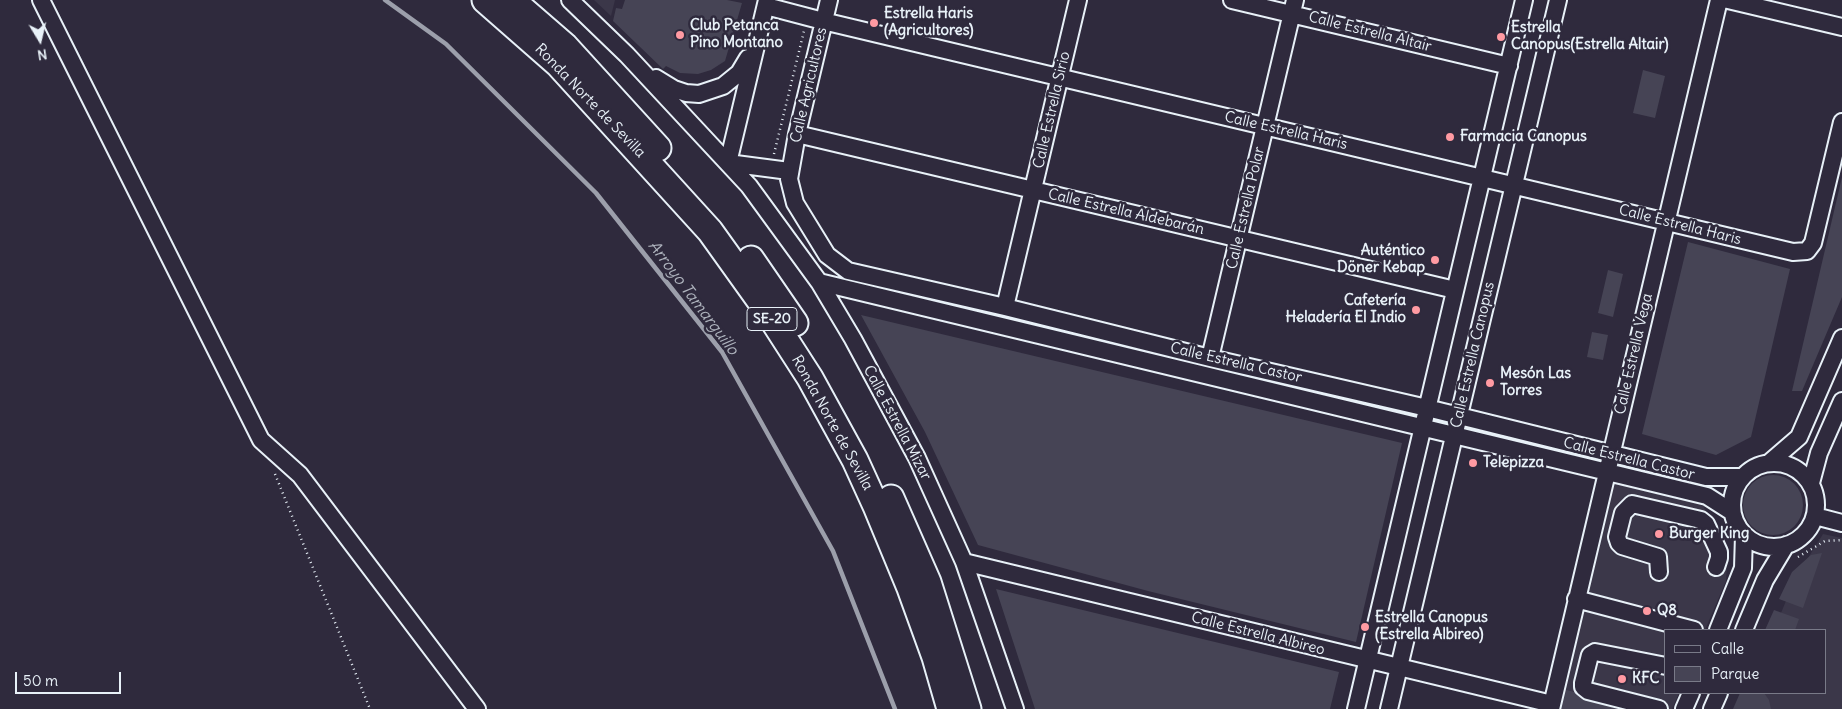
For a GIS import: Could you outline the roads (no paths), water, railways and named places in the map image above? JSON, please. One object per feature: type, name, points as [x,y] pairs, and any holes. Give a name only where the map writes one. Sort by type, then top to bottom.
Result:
[{"type":"highway","name":"Ronda Norte de Sevilla","points":[[486,0],[558,64],[710,231],[763,305],[810,378],[855,460],[910,588],[950,709]]},
{"type":"highway","name":"Ronda Norte de Sevilla","points":[[512,0],[565,46],[722,218],[776,292],[821,362],[872,456],[911,540],[928,582],[968,709]]},
{"type":"street","points":[[41,0],[261,440],[300,475],[478,709]]},
{"type":"street","points":[[570,0],[627,55],[674,89],[686,93],[699,94],[723,86],[739,73],[755,45]]},
{"type":"street","name":"Calle Agricultores","points":[[789,171],[797,134],[815,19],[828,0]]},
{"type":"street","name":"Calle Estrella Sirio","points":[[1005,307],[1078,0]]},
{"type":"street","name":"Calle Estrella Altair","points":[[1232,0],[1294,7],[1508,66]]},
{"type":"street","points":[[1356,709],[1524,0]]},
{"type":"street","name":"Calle Estrella Canopus","points":[[1388,709],[1558,0]]},
{"type":"street","name":"Calle Estrella Vega","points":[[1551,706],[1719,0]]},
{"type":"street","points":[[1728,0],[1842,27]]},
{"type":"street","points":[[766,3],[728,163],[789,171]]},
{"type":"street","name":"Calle Estrella Haris","points":[[766,3],[815,19],[1793,252],[1807,251],[1813,243],[1842,122]]},
{"type":"street","name":"Calle Estrella Polar","points":[[1210,358],[1294,7]]},
{"type":"street","name":"Calle Estrella Mizar","points":[[627,55],[748,186],[818,282],[853,339],[917,458],[964,562],[1015,709]]},
{"type":"street","name":"Calle Estrella Aldebarán","points":[[797,134],[1455,290]]},
{"type":"street","name":"Calle Estrella Castor","points":[[789,171],[788,179],[794,203],[827,255],[848,270],[1210,358],[1427,408],[1711,478],[1742,477]]},
{"type":"street","name":"Calle Estrella Castor","points":[[818,282],[1707,496],[1732,512]]},
{"type":"street","points":[[1770,462],[1794,467],[1810,483],[1816,499],[1815,516],[1801,538],[1786,545],[1764,546],[1744,535],[1736,525],[1732,512],[1732,497],[1742,477],[1755,467],[1770,462],[1799,437],[1842,338]]},
{"type":"street","points":[[1810,483],[1819,453],[1842,401]]},
{"type":"street","points":[[1659,572],[1658,557],[1622,546],[1619,543],[1617,537],[1623,513],[1632,504],[1701,520],[1706,524],[1718,552],[1719,558],[1716,567]]},
{"type":"street","points":[[1815,516],[1842,523]]},
{"type":"street","points":[[1718,629],[1743,568],[1744,535]]},
{"type":"street","points":[[1744,629],[1765,580],[1786,545]]},
{"type":"street","name":"Calle Estrella Albireo","points":[[964,562],[1551,706]]},
{"type":"street","points":[[1576,599],[1690,629]]},
{"type":"street","points":[[1659,709],[1588,691],[1583,687],[1583,683],[1590,655],[1595,652],[1664,666]]},
{"type":"street","points":[[1684,709],[1691,694]]},
{"type":"street","points":[[1712,709],[1719,694]]},
{"type":"waterway","name":"Arroyo Tamarguillo","points":[[385,0],[446,44],[596,193],[722,352],[833,551],[895,709]]},
{"type":"place","name":"Estrella Haris (Agricultores)","points":[[874,23]]},
{"type":"place","name":"Club Petanca Pino Montano","points":[[680,35]]},
{"type":"place","name":"Estrella Canopus(Estrella Altair)","points":[[1501,37]]},
{"type":"place","name":"Farmacia Canopus","points":[[1450,137]]},
{"type":"place","name":"Auténtico Döner Kebap","points":[[1435,260]]},
{"type":"place","name":"Cafetería Heladería El Indio","points":[[1416,310]]},
{"type":"place","name":"Mesón Las Torres","points":[[1490,383]]},
{"type":"place","name":"Telepizza","points":[[1473,463]]},
{"type":"place","name":"Burger King","points":[[1659,534]]},
{"type":"place","name":"Q8","points":[[1647,611]]},
{"type":"place","name":"Estrella Canopus (Estrella Albireo)","points":[[1365,627]]},
{"type":"place","name":"KFC","points":[[1622,679]]}]
